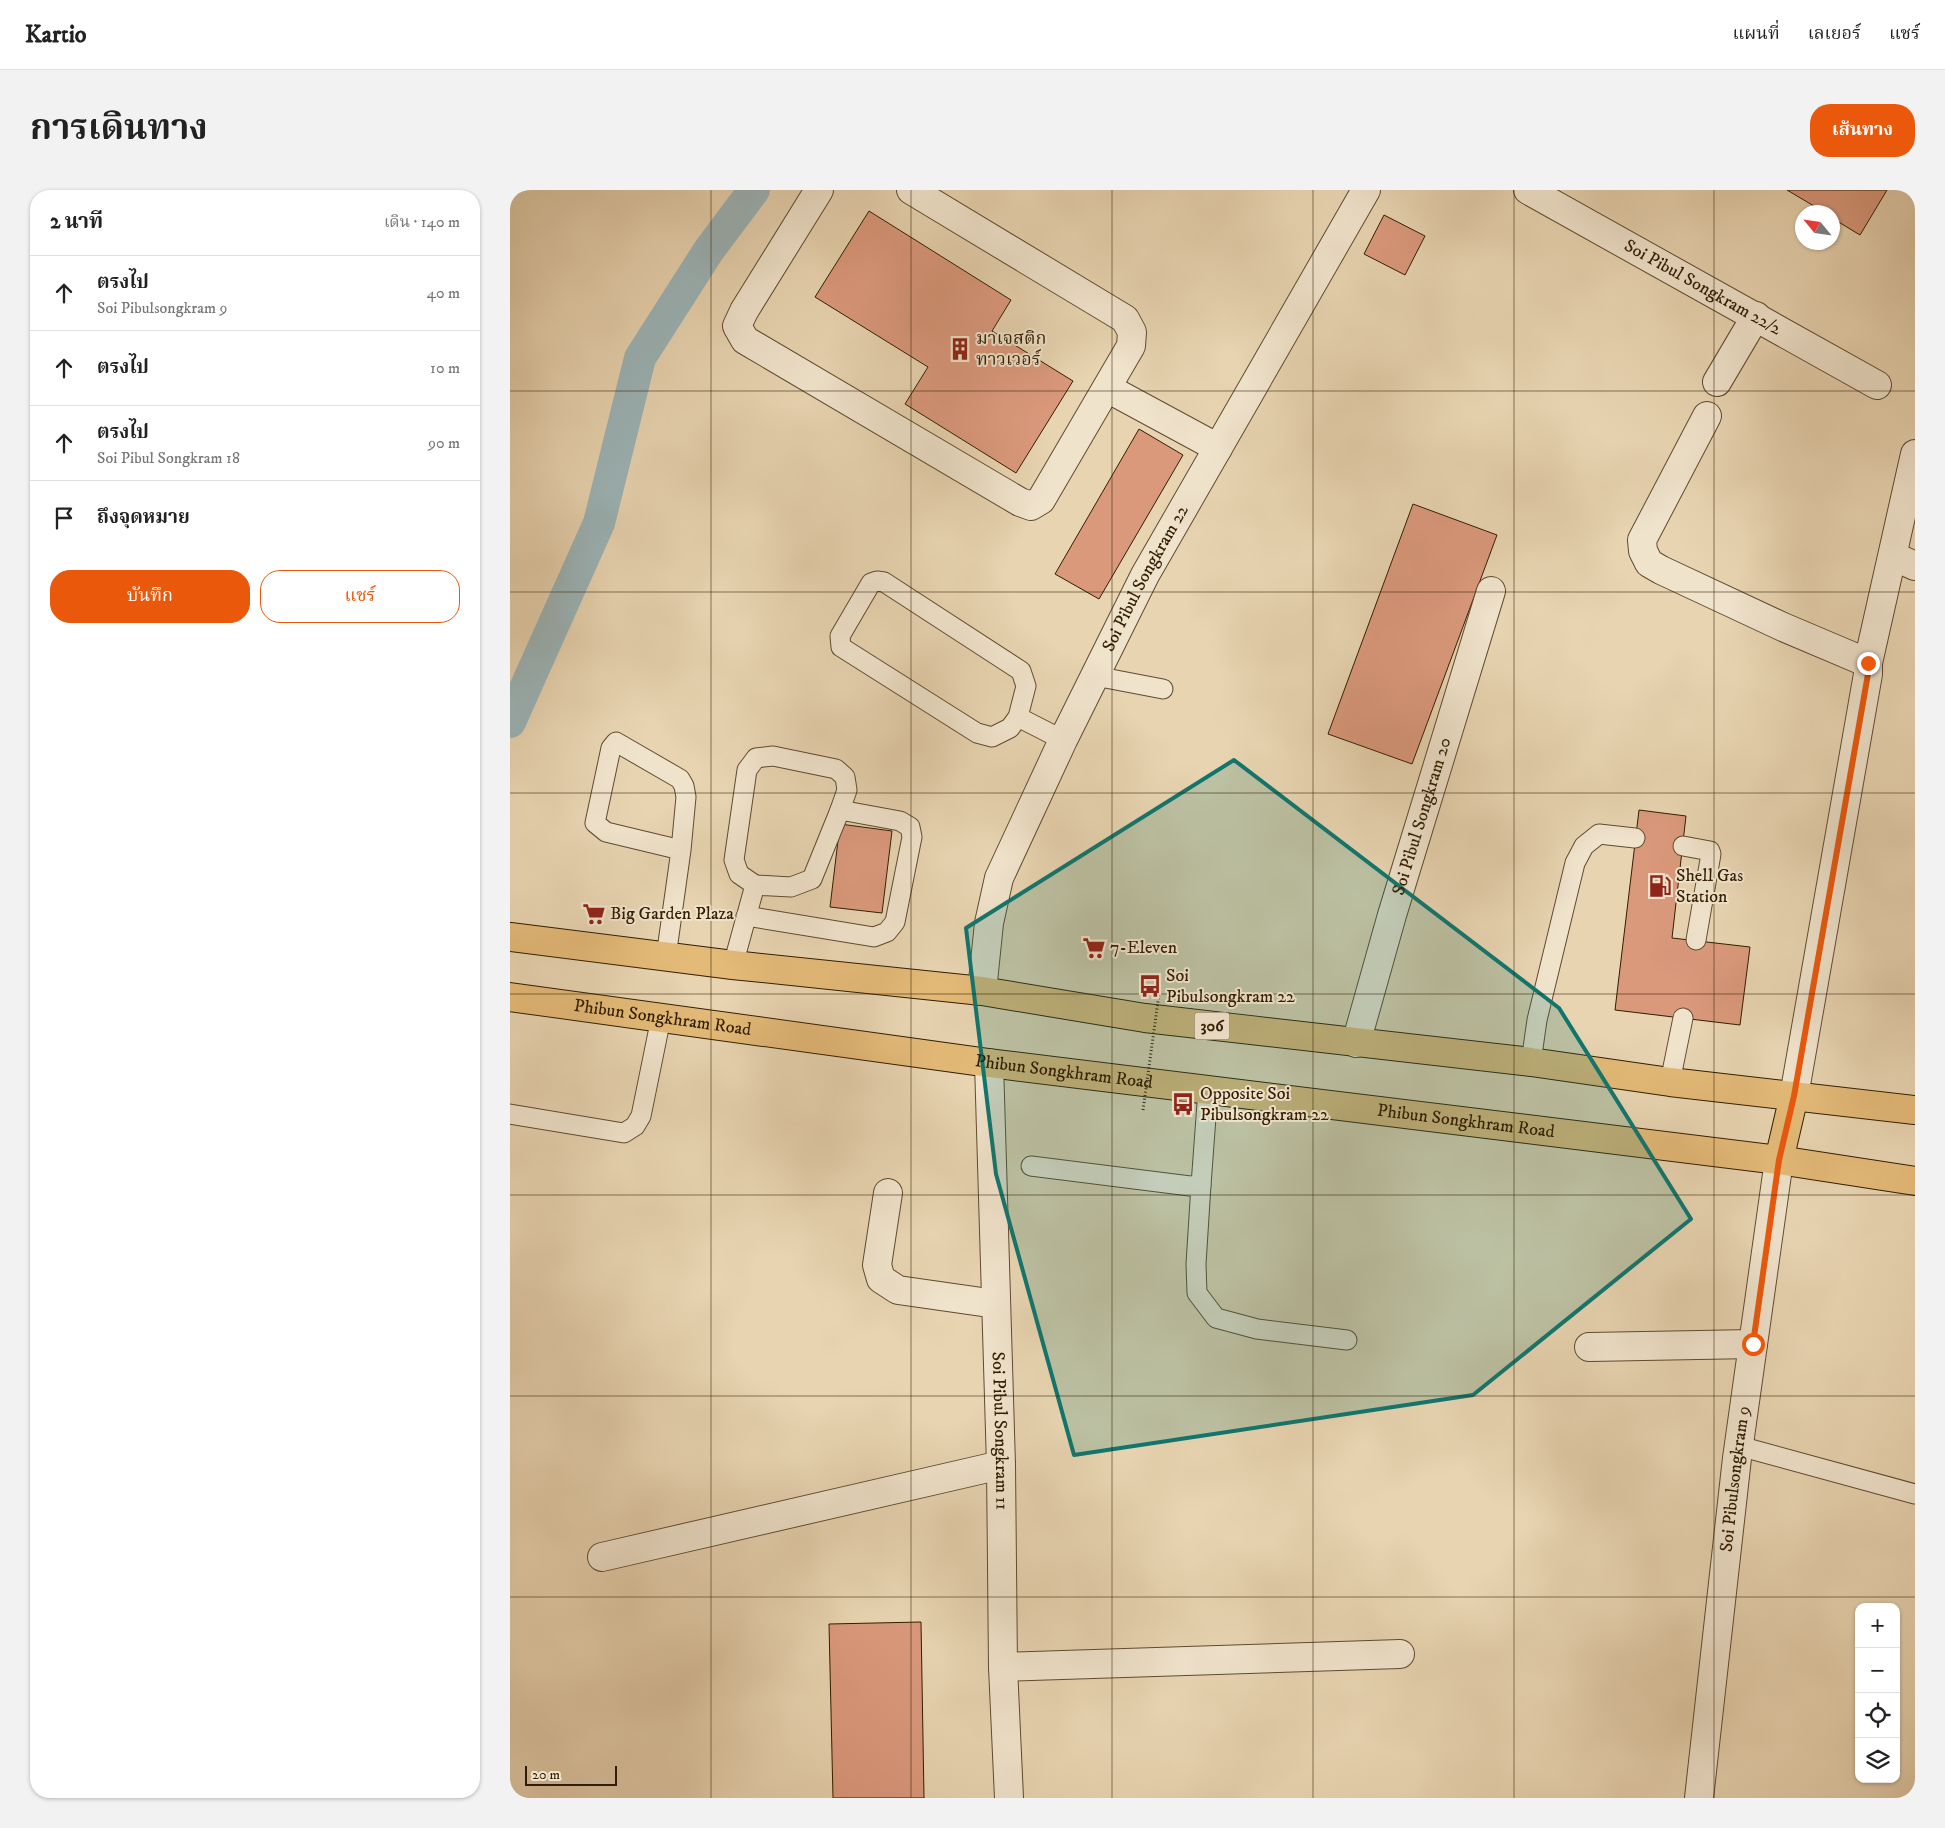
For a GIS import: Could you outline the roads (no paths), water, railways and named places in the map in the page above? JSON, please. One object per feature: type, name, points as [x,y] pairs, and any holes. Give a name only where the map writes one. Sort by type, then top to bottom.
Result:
[{"type":"main road","name":"306","points":[[510,937],[733,965],[982,991],[1116,1014],[1531,1062],[1670,1082],[1915,1110]]},
{"type":"main road","name":"Phibun Songkhram Road","points":[[510,997],[989,1063],[1779,1160],[1915,1181]]},
{"type":"main road","points":[[1779,1160],[1794,1096]]},
{"type":"street","points":[[819,190],[744,311],[737,326],[745,340],[1012,497],[1031,506],[1041,500],[1107,388],[1131,346],[1132,332],[1125,319],[911,190]]},
{"type":"street","name":"Soi Pibul Songkram 22/2","points":[[1528,190],[1877,385]]},
{"type":"street","name":"Soi Pibul Songkram 22","points":[[982,991],[989,923],[1000,878],[1063,740],[1145,575],[1363,191]]},
{"type":"street","points":[[1717,382],[1756,316]]},
{"type":"street","points":[[1107,388],[1218,448]]},
{"type":"street","points":[[1707,416],[1642,540],[1642,551],[1649,563],[1735,606],[1868,663]]},
{"type":"street","points":[[1794,1096],[1866,684],[1868,663],[1904,561],[1915,454]]},
{"type":"street","name":"Soi Pibul Songkram 20","points":[[1356,1043],[1392,914],[1491,591]]},
{"type":"street","name":"Soi Pibul Songkram 11","points":[[989,1063],[1000,1465],[1003,1667],[1009,1798]]},
{"type":"street","name":"Soi Pibulsongkram 9","points":[[1699,1798],[1739,1446],[1779,1160]]},
{"type":"street","points":[[888,1194],[877,1265],[880,1279],[898,1290],[996,1304]]},
{"type":"street","points":[[1589,1347],[1753,1344]]},
{"type":"street","points":[[602,1557],[1000,1465]]},
{"type":"street","points":[[1003,1667],[1400,1654]]},
{"type":"lane","points":[[878,581],[884,582],[1020,671],[1026,686],[1018,717],[1010,728],[992,737],[977,733],[841,647],[840,636],[871,584],[878,581]]},
{"type":"lane","points":[[1096,676],[1163,689]]},
{"type":"lane","points":[[1018,717],[1063,740]]},
{"type":"lane","points":[[666,957],[681,850],[686,797],[684,786],[680,779],[616,742],[611,748],[595,823],[606,832],[681,850]]},
{"type":"lane","points":[[773,756],[836,769],[845,777],[848,790],[812,879],[791,887],[755,885],[739,874],[734,860],[747,770],[756,758],[773,756]]},
{"type":"lane","points":[[746,916],[874,937],[887,932],[895,922],[912,838],[910,827],[900,821],[840,810]]},
{"type":"lane","points":[[1531,1062],[1537,1020],[1575,863],[1584,846],[1599,834],[1635,838]]},
{"type":"lane","points":[[1683,846],[1706,849],[1711,854],[1696,940]]},
{"type":"lane","points":[[733,965],[755,885]]},
{"type":"lane","points":[[510,1114],[624,1133],[635,1126],[641,1116],[661,1018]]},
{"type":"lane","points":[[1670,1082],[1683,1018]]},
{"type":"lane","points":[[1208,1090],[1196,1264],[1197,1293],[1216,1318],[1257,1329],[1347,1340]]},
{"type":"lane","points":[[1031,1166],[1190,1186],[1201,1185]]},
{"type":"lane","points":[[1739,1446],[1915,1494]]},
{"type":"waterway","points":[[510,722],[599,523],[640,358],[709,250],[754,190]]},
{"type":"place","name":"มาเจสติก ทาวเวอร์","points":[[960,349]]},
{"type":"place","name":"Shell Gas Station","points":[[1660,886]]},
{"type":"place","name":"Big Garden Plaza","points":[[594,914]]},
{"type":"place","name":"7-Eleven","points":[[1094,948]]},
{"type":"place","name":"Soi Pibulsongkram 22","points":[[1150,986]]},
{"type":"place","name":"Opposite Soi Pibulsongkram 22","points":[[1183,1104]]}]
